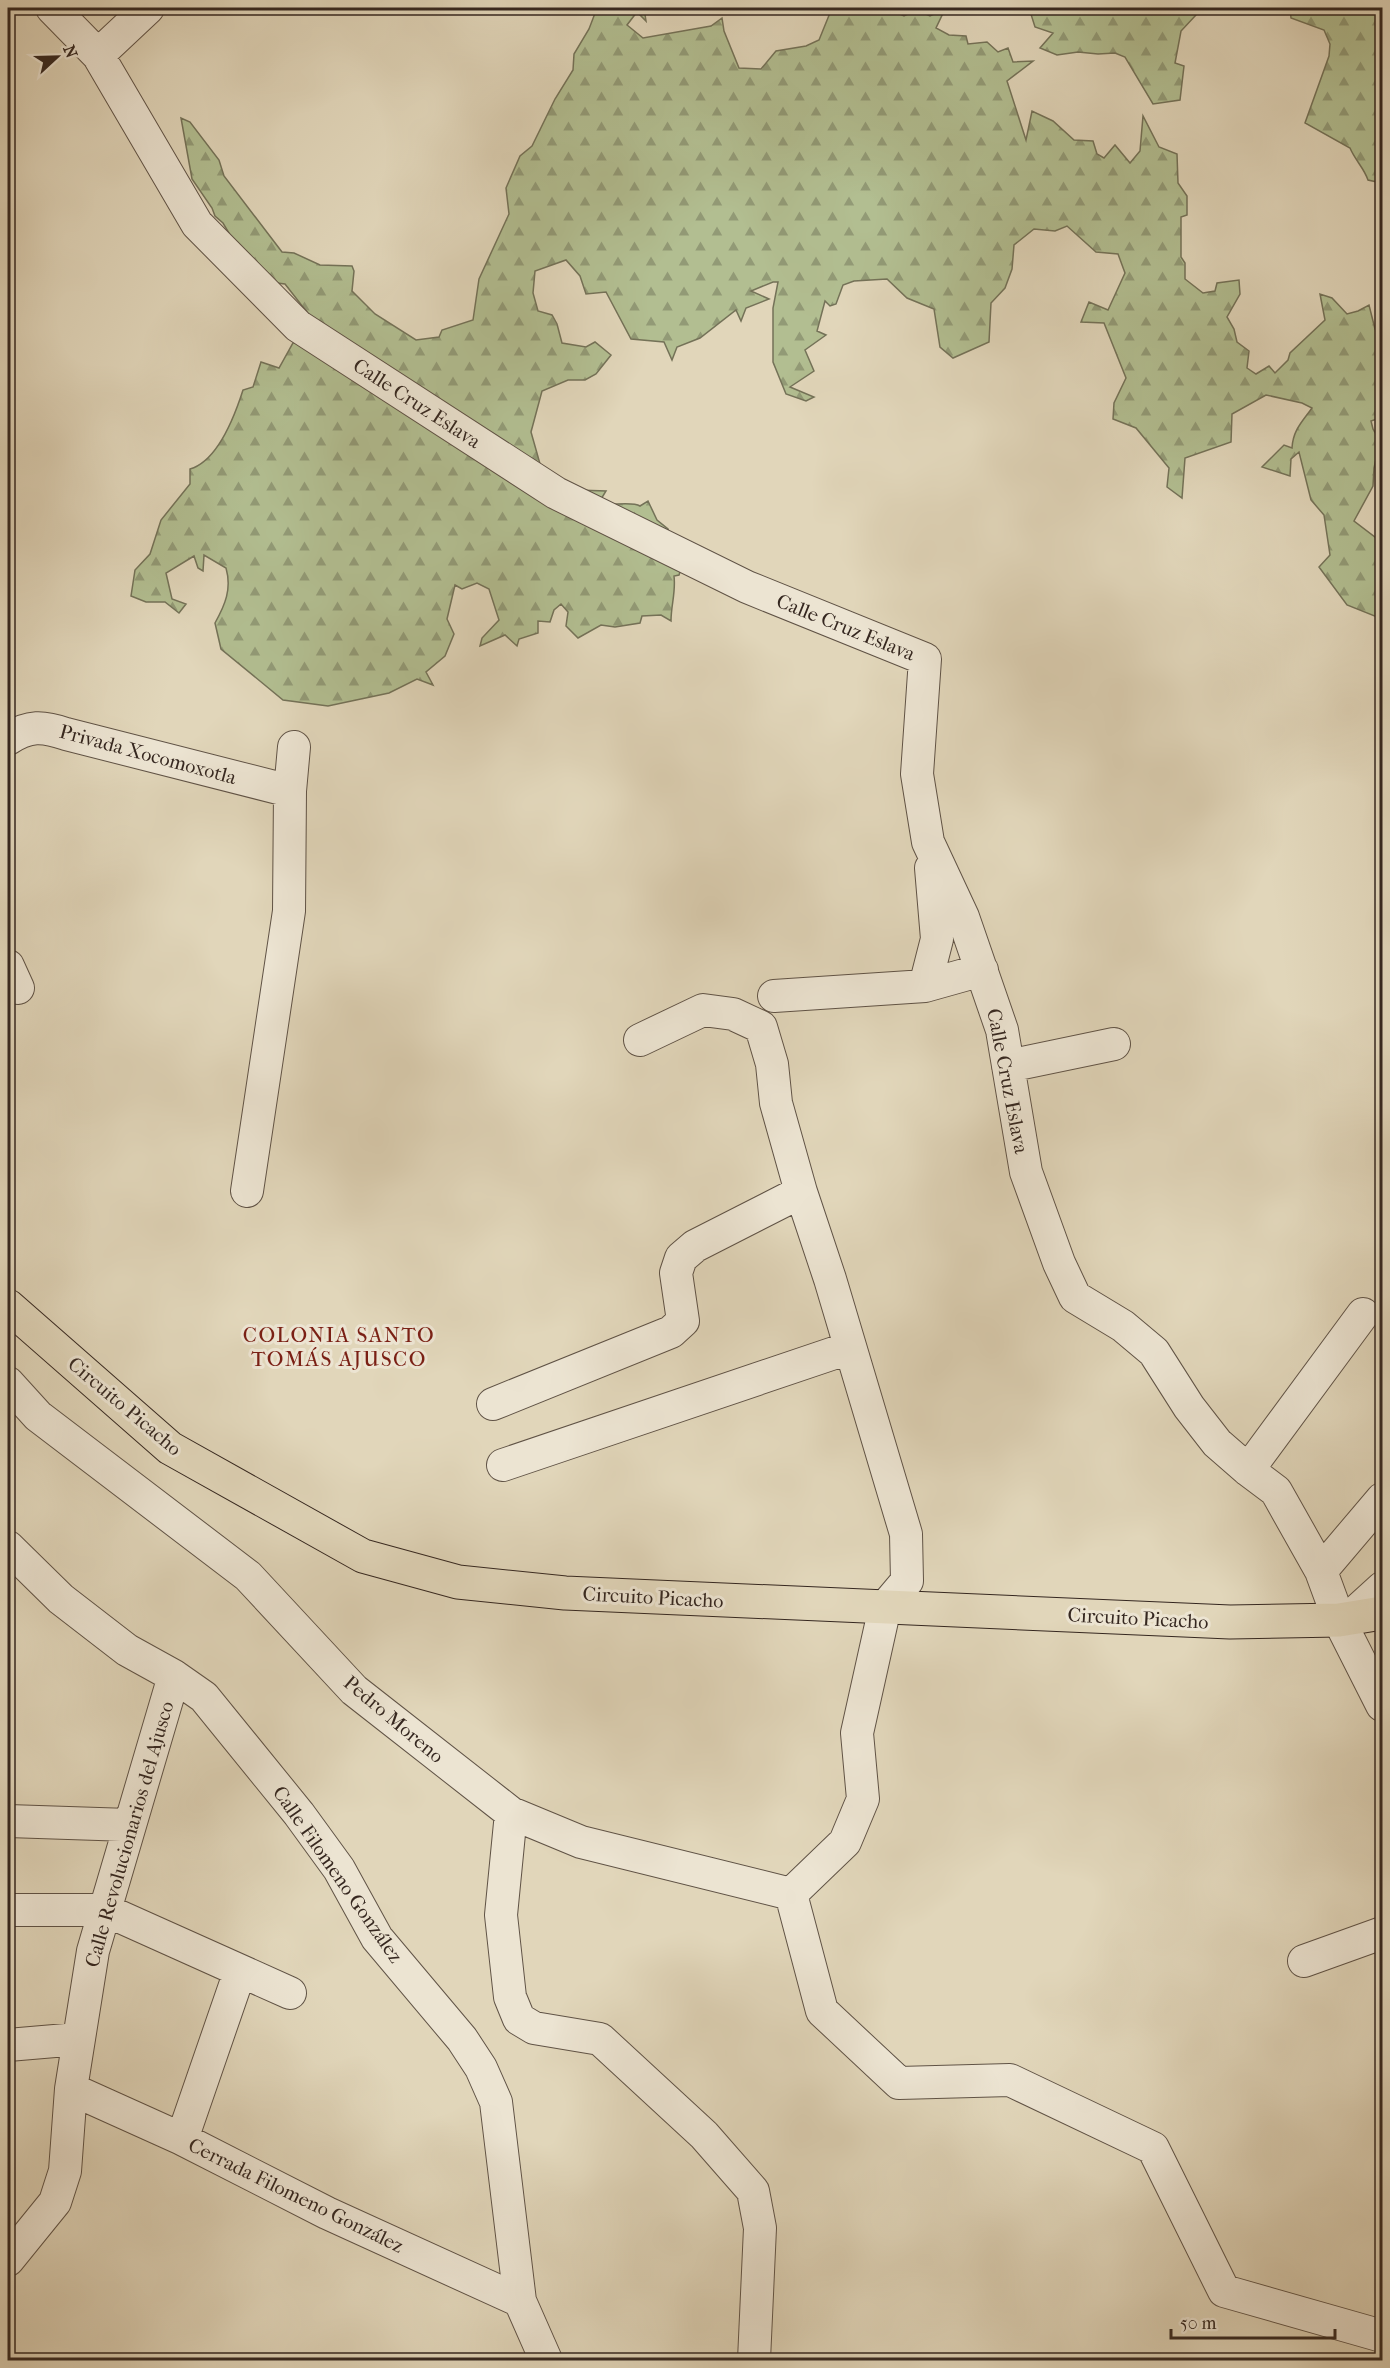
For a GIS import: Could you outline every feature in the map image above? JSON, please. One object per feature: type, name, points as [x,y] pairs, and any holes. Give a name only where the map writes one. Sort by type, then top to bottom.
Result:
[{"type":"main road","name":"Circuito Picacho","points":[[8,1306],[170,1448],[363,1556],[458,1582],[565,1593],[1230,1622],[1344,1619],[1383,1613]]},
{"type":"street","name":"Calle Cruz Eslava","points":[[52,8],[98,55],[197,224],[298,326],[556,493],[747,587],[925,659],[917,774],[928,842],[963,917],[1002,1030],[1026,1172],[1059,1263],[1075,1297],[1123,1326],[1154,1352],[1189,1407],[1217,1443],[1276,1491],[1321,1571],[1383,1705]]},
{"type":"street","points":[[98,55],[148,8]]},
{"type":"street","name":"Privada Xocomoxotla","points":[[8,740],[18,732],[44,726],[66,734],[290,791]]},
{"type":"street","points":[[247,1191],[289,911],[290,791],[294,747]]},
{"type":"street","points":[[924,986],[936,939],[935,901],[928,842]]},
{"type":"street","points":[[774,996],[924,986],[982,970]]},
{"type":"street","points":[[640,1040],[703,1010],[733,1014],[761,1027],[772,1064],[776,1102],[801,1192],[830,1279],[906,1534],[907,1581],[885,1607],[857,1733],[863,1799],[845,1842],[791,1894],[822,2011],[899,2083],[1010,2080],[1153,2148],[1224,2291],[1383,2336]]},
{"type":"street","points":[[1008,1066],[1114,1044]]},
{"type":"street","points":[[493,1404],[671,1332],[683,1321],[676,1273],[681,1258],[695,1246],[801,1192]]},
{"type":"street","points":[[1248,1470],[1363,1314]]},
{"type":"street","points":[[503,1465],[849,1348]]},
{"type":"street","name":"Pedro Moreno","points":[[8,1383],[38,1416],[248,1576],[354,1690],[511,1813],[581,1842],[791,1894]]},
{"type":"street","points":[[1321,1571],[1383,1499]]},
{"type":"street","name":"Calle Filomeno González","points":[[8,1547],[61,1599],[127,1650],[174,1676],[204,1697],[286,1796],[339,1869],[377,1938],[462,2039],[481,2068],[496,2102],[520,2301],[546,2361]]},
{"type":"street","points":[[1344,1619],[1383,1588]]},
{"type":"street","name":"Calle Revolucionarios del Ajusco","points":[[8,2260],[54,2202],[65,2171],[71,2088],[93,1951],[174,1676]]},
{"type":"street","points":[[511,1813],[501,1915],[510,1997],[519,2019],[534,2028],[600,2039],[704,2135],[753,2191],[760,2228],[754,2361]]},
{"type":"street","points":[[8,1821],[129,1825]]},
{"type":"street","points":[[8,1910],[105,1910],[290,1993]]},
{"type":"street","points":[[1304,1961],[1383,1933]]},
{"type":"street","points":[[182,2139],[240,1971]]},
{"type":"street","points":[[8,2045],[78,2038]]},
{"type":"street","name":"Cerrada Filomeno González","points":[[71,2088],[182,2139],[327,2213],[520,2301]]},
{"type":"green space","points":[[597,8],[644,8],[646,21],[637,12],[627,25],[643,38],[711,26],[722,18],[724,31],[739,68],[761,69],[776,51],[806,46],[819,40],[832,8],[893,8],[893,11],[904,16],[917,10],[930,16],[945,9],[936,28],[949,35],[966,36],[968,44],[987,42],[998,52],[1008,48],[1013,62],[1033,61],[1007,81],[1026,140],[1032,111],[1053,121],[1074,140],[1093,141],[1097,154],[1104,158],[1115,145],[1130,163],[1140,151],[1143,116],[1159,147],[1177,154],[1178,183],[1187,196],[1187,215],[1181,217],[1181,257],[1185,263],[1185,279],[1203,293],[1215,291],[1217,283],[1239,280],[1240,294],[1227,317],[1234,329],[1237,342],[1249,351],[1247,368],[1256,374],[1269,366],[1275,373],[1288,360],[1290,353],[1325,320],[1320,294],[1332,298],[1347,314],[1369,305],[1375,329],[1380,338],[1378,354],[1382,383],[1382,411],[1380,418],[1371,421],[1380,441],[1373,486],[1354,521],[1375,537],[1382,539],[1382,619],[1347,605],[1319,567],[1330,555],[1324,515],[1311,500],[1299,452],[1291,459],[1290,476],[1262,467],[1284,445],[1292,448],[1296,431],[1312,408],[1302,403],[1266,395],[1232,414],[1231,442],[1185,458],[1182,498],[1167,487],[1169,468],[1136,428],[1113,419],[1114,403],[1126,378],[1104,323],[1081,322],[1089,302],[1108,310],[1125,273],[1118,254],[1096,252],[1067,226],[1055,231],[1034,229],[1014,245],[1012,269],[1005,288],[991,303],[989,342],[953,358],[940,347],[934,309],[907,298],[887,279],[854,281],[843,285],[836,304],[830,306],[825,301],[817,331],[826,335],[805,350],[814,371],[790,387],[814,397],[806,401],[786,394],[773,362],[773,308],[778,282],[751,291],[769,299],[746,308],[741,321],[736,310],[700,338],[677,347],[672,360],[664,342],[631,339],[606,292],[586,294],[580,276],[566,260],[535,271],[533,293],[538,311],[552,315],[562,343],[586,347],[595,342],[611,355],[596,374],[585,380],[568,380],[542,391],[531,432],[542,471],[576,490],[606,491],[598,504],[640,506],[648,501],[657,520],[668,529],[675,555],[682,566],[679,575],[674,576],[671,621],[661,615],[642,616],[640,623],[615,627],[601,625],[578,638],[566,626],[568,612],[561,604],[554,610],[550,622],[538,621],[538,633],[519,639],[517,646],[505,635],[480,646],[482,638],[499,620],[489,589],[477,583],[462,589],[455,585],[447,619],[454,634],[445,656],[426,672],[433,685],[417,679],[389,693],[328,706],[283,700],[221,649],[215,623],[227,597],[228,576],[226,568],[204,555],[203,571],[198,568],[194,556],[166,573],[172,599],[186,604],[179,613],[165,602],[146,602],[131,596],[135,570],[150,554],[161,520],[190,484],[190,469],[209,457],[217,447],[230,424],[243,390],[253,387],[261,362],[279,368],[293,343],[303,340],[298,330],[307,312],[285,284],[252,280],[239,250],[223,223],[215,216],[192,179],[181,118],[190,122],[219,160],[224,176],[282,252],[294,253],[320,265],[352,266],[354,271],[352,291],[375,314],[416,340],[439,337],[442,330],[473,320],[479,279],[509,214],[506,188],[520,156],[532,146],[555,99],[573,70],[574,54],[589,29]]},
{"type":"green space","points":[[1029,8],[1196,8],[1196,15],[1181,31],[1175,63],[1184,66],[1180,100],[1153,104],[1125,57],[1115,53],[1078,52],[1057,55],[1040,48],[1053,33],[1035,27]]},
{"type":"green space","points":[[1290,8],[1382,8],[1382,183],[1368,180],[1350,148],[1305,123],[1329,56],[1330,44],[1324,30],[1291,18]]},
{"type":"district","name":"COLONIA SANTO TOMÁS AJUSCO","points":[[339,1347]]}]
